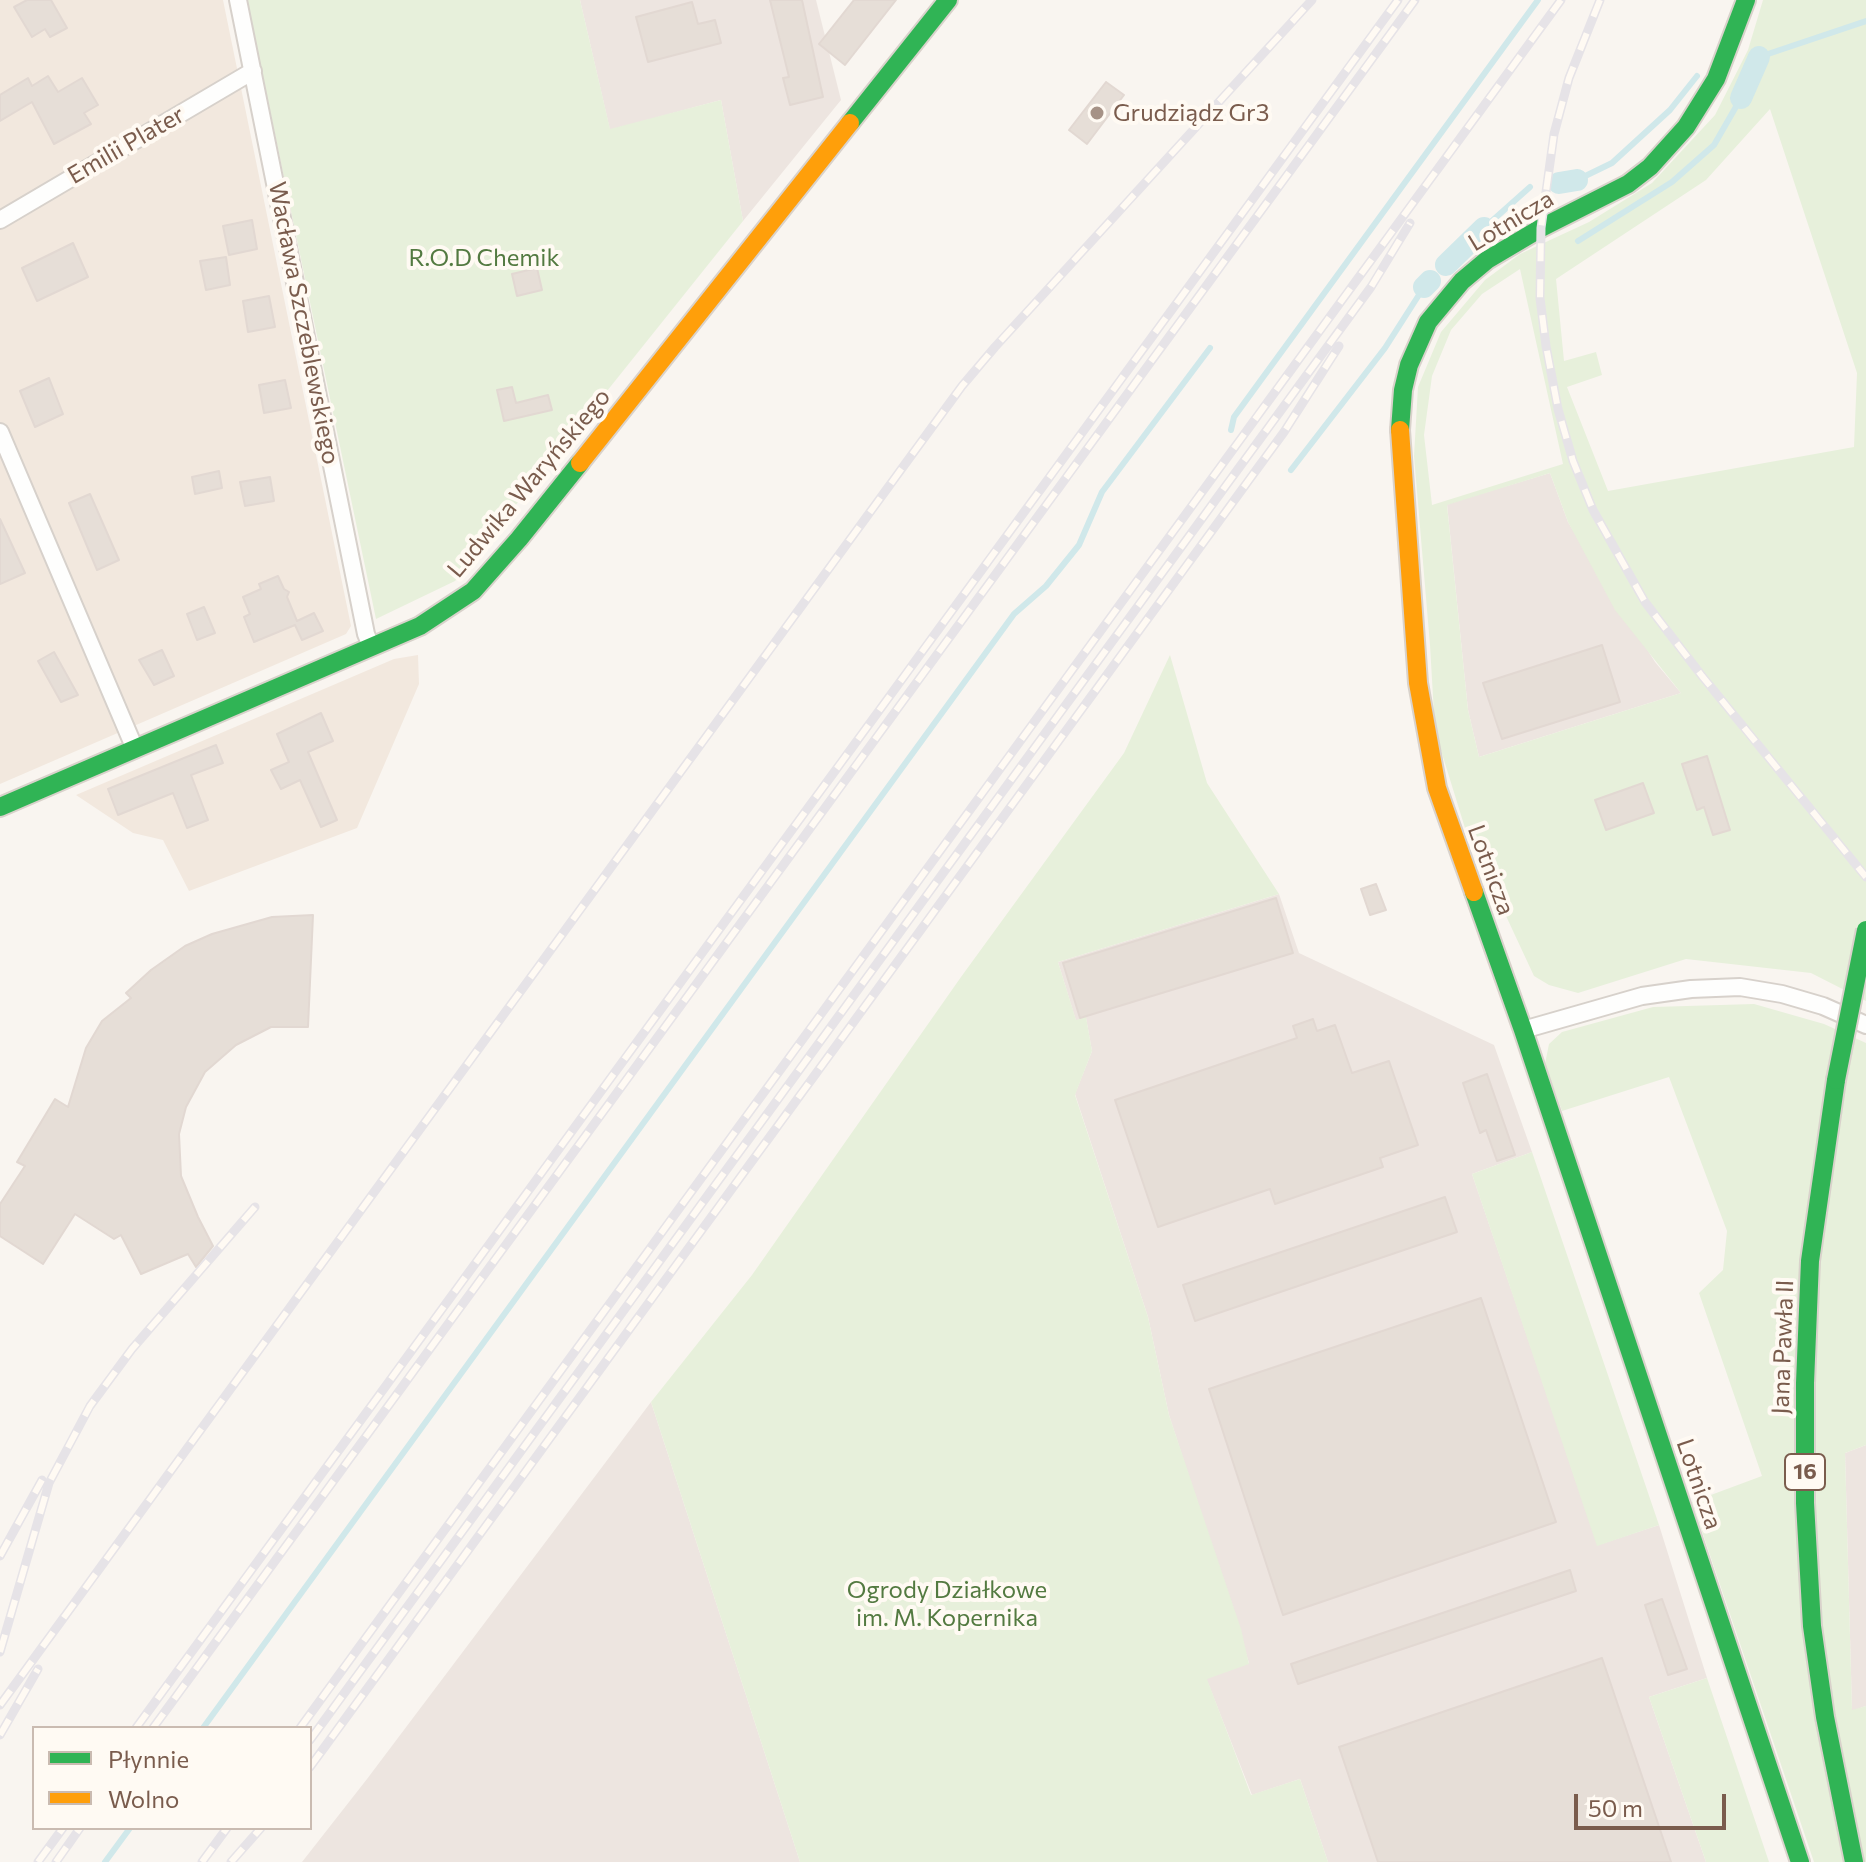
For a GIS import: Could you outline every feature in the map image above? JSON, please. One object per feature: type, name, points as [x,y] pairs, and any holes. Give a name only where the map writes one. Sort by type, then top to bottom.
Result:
[{"type":"street","name":"Wacława Szczeblewskiego","points":[[238,0],[366,634],[371,646]]},
{"type":"street","name":"Ludwika Waryńskiego","points":[[0,807],[420,626],[457,604],[482,581],[524,532],[948,0]]},
{"type":"street","name":"Lotnicza","points":[[1746,0],[1716,79],[1686,127],[1650,167],[1628,184],[1511,245],[1462,281],[1428,322],[1409,365],[1400,401],[1399,441],[1418,683],[1437,788],[1523,1030],[1800,1862]]},
{"type":"street","name":"Emilii Plater","points":[[0,220],[253,71]]},
{"type":"street","points":[[0,432],[135,749]]},
{"type":"street","name":"Jana Pawła II","points":[[1854,1862],[1825,1717],[1812,1626],[1805,1503],[1805,1383],[1810,1261],[1836,1080],[1866,930]]},
{"type":"street","points":[[1523,1030],[1642,996],[1691,989],[1740,987],[1782,994],[1823,1006],[1866,1025]]},
{"type":"shaded area","points":[[0,0],[223,0],[351,626],[346,634],[0,784]]},
{"type":"shaded area","points":[[580,0],[816,0],[841,100],[743,221],[721,100],[610,130]]},
{"type":"shaded area","points":[[1550,473],[1568,522],[1655,662],[1681,693],[1479,757],[1468,710],[1447,504]]},
{"type":"shaded area","points":[[418,655],[419,684],[357,828],[189,891],[163,840],[133,833],[76,795],[394,659]]},
{"type":"shaded area","points":[[1279,894],[1299,953],[1494,1045],[1532,1152],[1472,1174],[1598,1545],[1659,1525],[1707,1678],[1649,1697],[1706,1862],[1328,1862],[1300,1779],[1252,1795],[1206,1678],[1249,1663],[1169,1415],[1148,1317],[1075,1094],[1092,1051],[1086,1018],[1076,1021],[1058,962]]},
{"type":"shaded area","points":[[651,1402],[800,1862],[302,1862],[367,1779]]},
{"type":"shaded area","points":[[1866,1445],[1866,1706],[1852,1711],[1845,1453]]},
{"type":"green space","name":"R.O.D Chemik","points":[[247,0],[580,0],[610,129],[721,100],[743,221],[455,581],[376,619]]},
{"type":"green space","points":[[1763,0],[1866,0],[1866,1001],[1811,973],[1686,959],[1578,993],[1549,985],[1534,976],[1465,828],[1435,731],[1414,456],[1418,387],[1441,332],[1485,280],[1520,254],[1589,222],[1652,183],[1715,115],[1748,50]],"holes":[[[1770,109],[1857,373],[1854,447],[1608,491],[1567,387],[1602,375],[1596,352],[1564,361],[1556,279],[1706,180]],[[1520,269],[1563,464],[1432,505],[1424,435],[1432,376],[1451,330],[1482,294]],[[1550,473],[1568,522],[1615,610],[1681,693],[1479,757],[1468,710],[1447,505]]]},
{"type":"green space","name":"Ogrody Działkowe im. M. Kopernika","points":[[1170,655],[1207,783],[1279,894],[1058,962],[1076,1020],[1086,1017],[1092,1051],[1075,1095],[1148,1317],[1169,1415],[1241,1629],[1249,1664],[1207,1679],[1251,1795],[1300,1779],[1328,1862],[800,1862],[651,1402],[752,1275],[961,977],[1124,753]]},
{"type":"green space","points":[[1754,1004],[1824,1024],[1866,1043],[1866,1445],[1845,1453],[1852,1710],[1866,1706],[1866,1862],[1814,1862],[1692,1502],[1762,1476],[1699,1293],[1723,1270],[1727,1231],[1669,1077],[1562,1111],[1545,1064],[1549,1044],[1562,1032],[1653,1007]]},
{"type":"green space","points":[[1532,1152],[1659,1525],[1597,1546],[1472,1174]]},
{"type":"green space","points":[[1707,1678],[1769,1862],[1706,1862],[1649,1697]]},
{"type":"building","points":[[27,0],[51,0],[67,28],[50,37],[45,29],[32,37],[14,7]]},
{"type":"building","points":[[770,0],[802,0],[823,97],[790,105],[783,78],[789,77]]},
{"type":"building","points":[[854,0],[896,0],[845,65],[819,44]]},
{"type":"building","points":[[692,2],[698,24],[715,20],[721,43],[648,62],[636,17]]},
{"type":"building","points":[[48,76],[58,92],[82,78],[98,105],[84,113],[91,124],[54,144],[32,102],[0,121],[0,95],[28,78],[32,86]]},
{"type":"building","name":"Grudziądz Gr3","points":[[1106,82],[1124,95],[1087,144],[1069,130]]},
{"type":"building","points":[[252,220],[257,249],[229,255],[223,226]]},
{"type":"building","points":[[73,243],[88,277],[37,301],[22,268]]},
{"type":"building","points":[[226,257],[230,285],[206,290],[200,261]]},
{"type":"building","points":[[537,268],[542,290],[517,296],[512,274]]},
{"type":"building","points":[[269,296],[275,327],[248,332],[243,301]]},
{"type":"building","points":[[49,378],[63,414],[35,427],[20,391]]},
{"type":"building","points":[[285,380],[291,408],[264,413],[259,385]]},
{"type":"building","points":[[512,387],[516,403],[548,395],[552,410],[504,421],[497,390]]},
{"type":"building","points":[[219,471],[222,488],[195,494],[192,477]]},
{"type":"building","points":[[270,477],[274,501],[245,506],[240,482]]},
{"type":"building","points":[[90,494],[119,560],[97,570],[69,503]]},
{"type":"building","points":[[0,519],[25,573],[0,584]]},
{"type":"building","points":[[278,576],[284,589],[289,592],[287,597],[297,621],[314,613],[323,631],[302,640],[295,625],[254,642],[244,617],[250,614],[243,597],[261,589],[259,584]]},
{"type":"building","points":[[204,607],[215,633],[197,640],[187,614]]},
{"type":"building","points":[[1602,645],[1620,702],[1502,739],[1483,683]]},
{"type":"building","points":[[162,650],[174,676],[154,685],[139,660]]},
{"type":"building","points":[[54,652],[78,695],[61,702],[38,661]]},
{"type":"building","points":[[321,713],[333,741],[308,752],[337,820],[321,827],[300,780],[281,789],[271,770],[289,762],[277,734]]},
{"type":"building","points":[[216,745],[223,763],[191,775],[208,820],[187,828],[173,793],[118,815],[108,789]]},
{"type":"building","points":[[1707,756],[1730,830],[1713,835],[1704,807],[1697,810],[1682,764]]},
{"type":"building","points":[[1643,783],[1654,813],[1606,830],[1595,800]]},
{"type":"building","points":[[1376,884],[1386,910],[1370,915],[1361,889]]},
{"type":"building","points":[[1276,898],[1293,953],[1080,1018],[1063,963]]},
{"type":"building","points":[[313,915],[308,1027],[271,1027],[236,1045],[205,1072],[186,1107],[179,1134],[181,1176],[213,1246],[196,1267],[188,1254],[141,1274],[121,1235],[114,1239],[75,1214],[43,1264],[0,1236],[0,1204],[25,1166],[17,1162],[55,1099],[68,1107],[86,1048],[102,1021],[131,998],[126,993],[151,970],[185,946],[212,934],[272,917]]},
{"type":"building","points":[[1313,1019],[1317,1031],[1335,1025],[1352,1073],[1389,1061],[1418,1145],[1380,1158],[1383,1167],[1275,1204],[1270,1189],[1158,1227],[1115,1100],[1297,1038],[1293,1026]]},
{"type":"building","points":[[1487,1074],[1515,1155],[1497,1161],[1486,1130],[1480,1133],[1463,1083]]},
{"type":"building","points":[[1445,1197],[1457,1232],[1195,1321],[1183,1285]]},
{"type":"building","points":[[1481,1298],[1556,1522],[1283,1615],[1209,1389]]},
{"type":"building","points":[[1570,1570],[1576,1591],[1298,1684],[1291,1664]]},
{"type":"building","points":[[1662,1599],[1687,1669],[1668,1675],[1645,1605]]},
{"type":"building","points":[[1602,1658],[1671,1862],[1378,1862],[1339,1747]]},
{"type":"waterway","points":[[1231,430],[1234,417],[1538,0]]},
{"type":"waterway","points":[[1759,57],[1866,21]]},
{"type":"waterway","points":[[1741,98],[1759,57]]},
{"type":"waterway","points":[[1577,180],[1612,163],[1670,110],[1697,76]]},
{"type":"waterway","points":[[1578,241],[1672,182],[1714,145],[1741,98]]},
{"type":"waterway","points":[[1559,183],[1577,180]]},
{"type":"waterway","points":[[1484,228],[1530,187]]},
{"type":"waterway","points":[[1446,265],[1484,228]]},
{"type":"waterway","points":[[1424,287],[1430,281]]},
{"type":"waterway","points":[[1291,470],[1385,348],[1424,287]]},
{"type":"waterway","points":[[204,1726],[1014,614],[1046,586],[1079,545],[1102,492],[1210,348]]},
{"type":"waterway","points":[[105,1862],[129,1830]]},
{"type":"railway","points":[[0,1705],[962,386],[1312,0]]},
{"type":"railway","points":[[137,1726],[1398,0]]},
{"type":"railway","points":[[154,1726],[1415,0]]},
{"type":"railway","points":[[301,1726],[1561,0]]},
{"type":"railway","points":[[1600,0],[1569,78],[1554,134],[1541,228],[1540,298],[1546,346],[1558,409],[1573,461],[1593,510],[1645,602],[1866,877]]},
{"type":"railway","points":[[312,1737],[1371,287],[1410,223]]},
{"type":"railway","points":[[312,1764],[1284,432],[1339,346]]},
{"type":"railway","points":[[0,1652],[49,1483],[90,1406],[132,1349],[255,1207]]},
{"type":"railway","points":[[0,1556],[42,1480]]},
{"type":"railway","points":[[0,1735],[38,1669]]},
{"type":"railway","points":[[38,1862],[62,1830]]},
{"type":"railway","points":[[56,1862],[79,1830]]},
{"type":"railway","points":[[202,1862],[226,1830]]},
{"type":"railway","points":[[231,1862],[259,1830]]},
{"type":"traffic: fast","points":[[850,123],[948,0]]},
{"type":"traffic: fast","points":[[1400,430],[1403,390],[1409,365],[1428,322],[1462,281],[1487,260],[1541,228],[1628,184],[1650,167],[1686,127],[1716,79],[1746,0]]},
{"type":"traffic: fast","points":[[0,807],[420,626],[473,591],[580,463]]},
{"type":"traffic: fast","points":[[1474,892],[1523,1030],[1800,1862]]},
{"type":"traffic: fast","points":[[1836,1080],[1866,930]]},
{"type":"traffic: fast","points":[[1836,1080],[1810,1261],[1805,1383],[1805,1503],[1812,1626],[1825,1717],[1854,1862]]},
{"type":"traffic: slow","points":[[580,463],[850,123]]},
{"type":"traffic: slow","points":[[1400,430],[1418,683],[1437,788],[1474,892]]},
{"type":"place","name":"Grudziądz Gr3","points":[[1097,113]]}]
